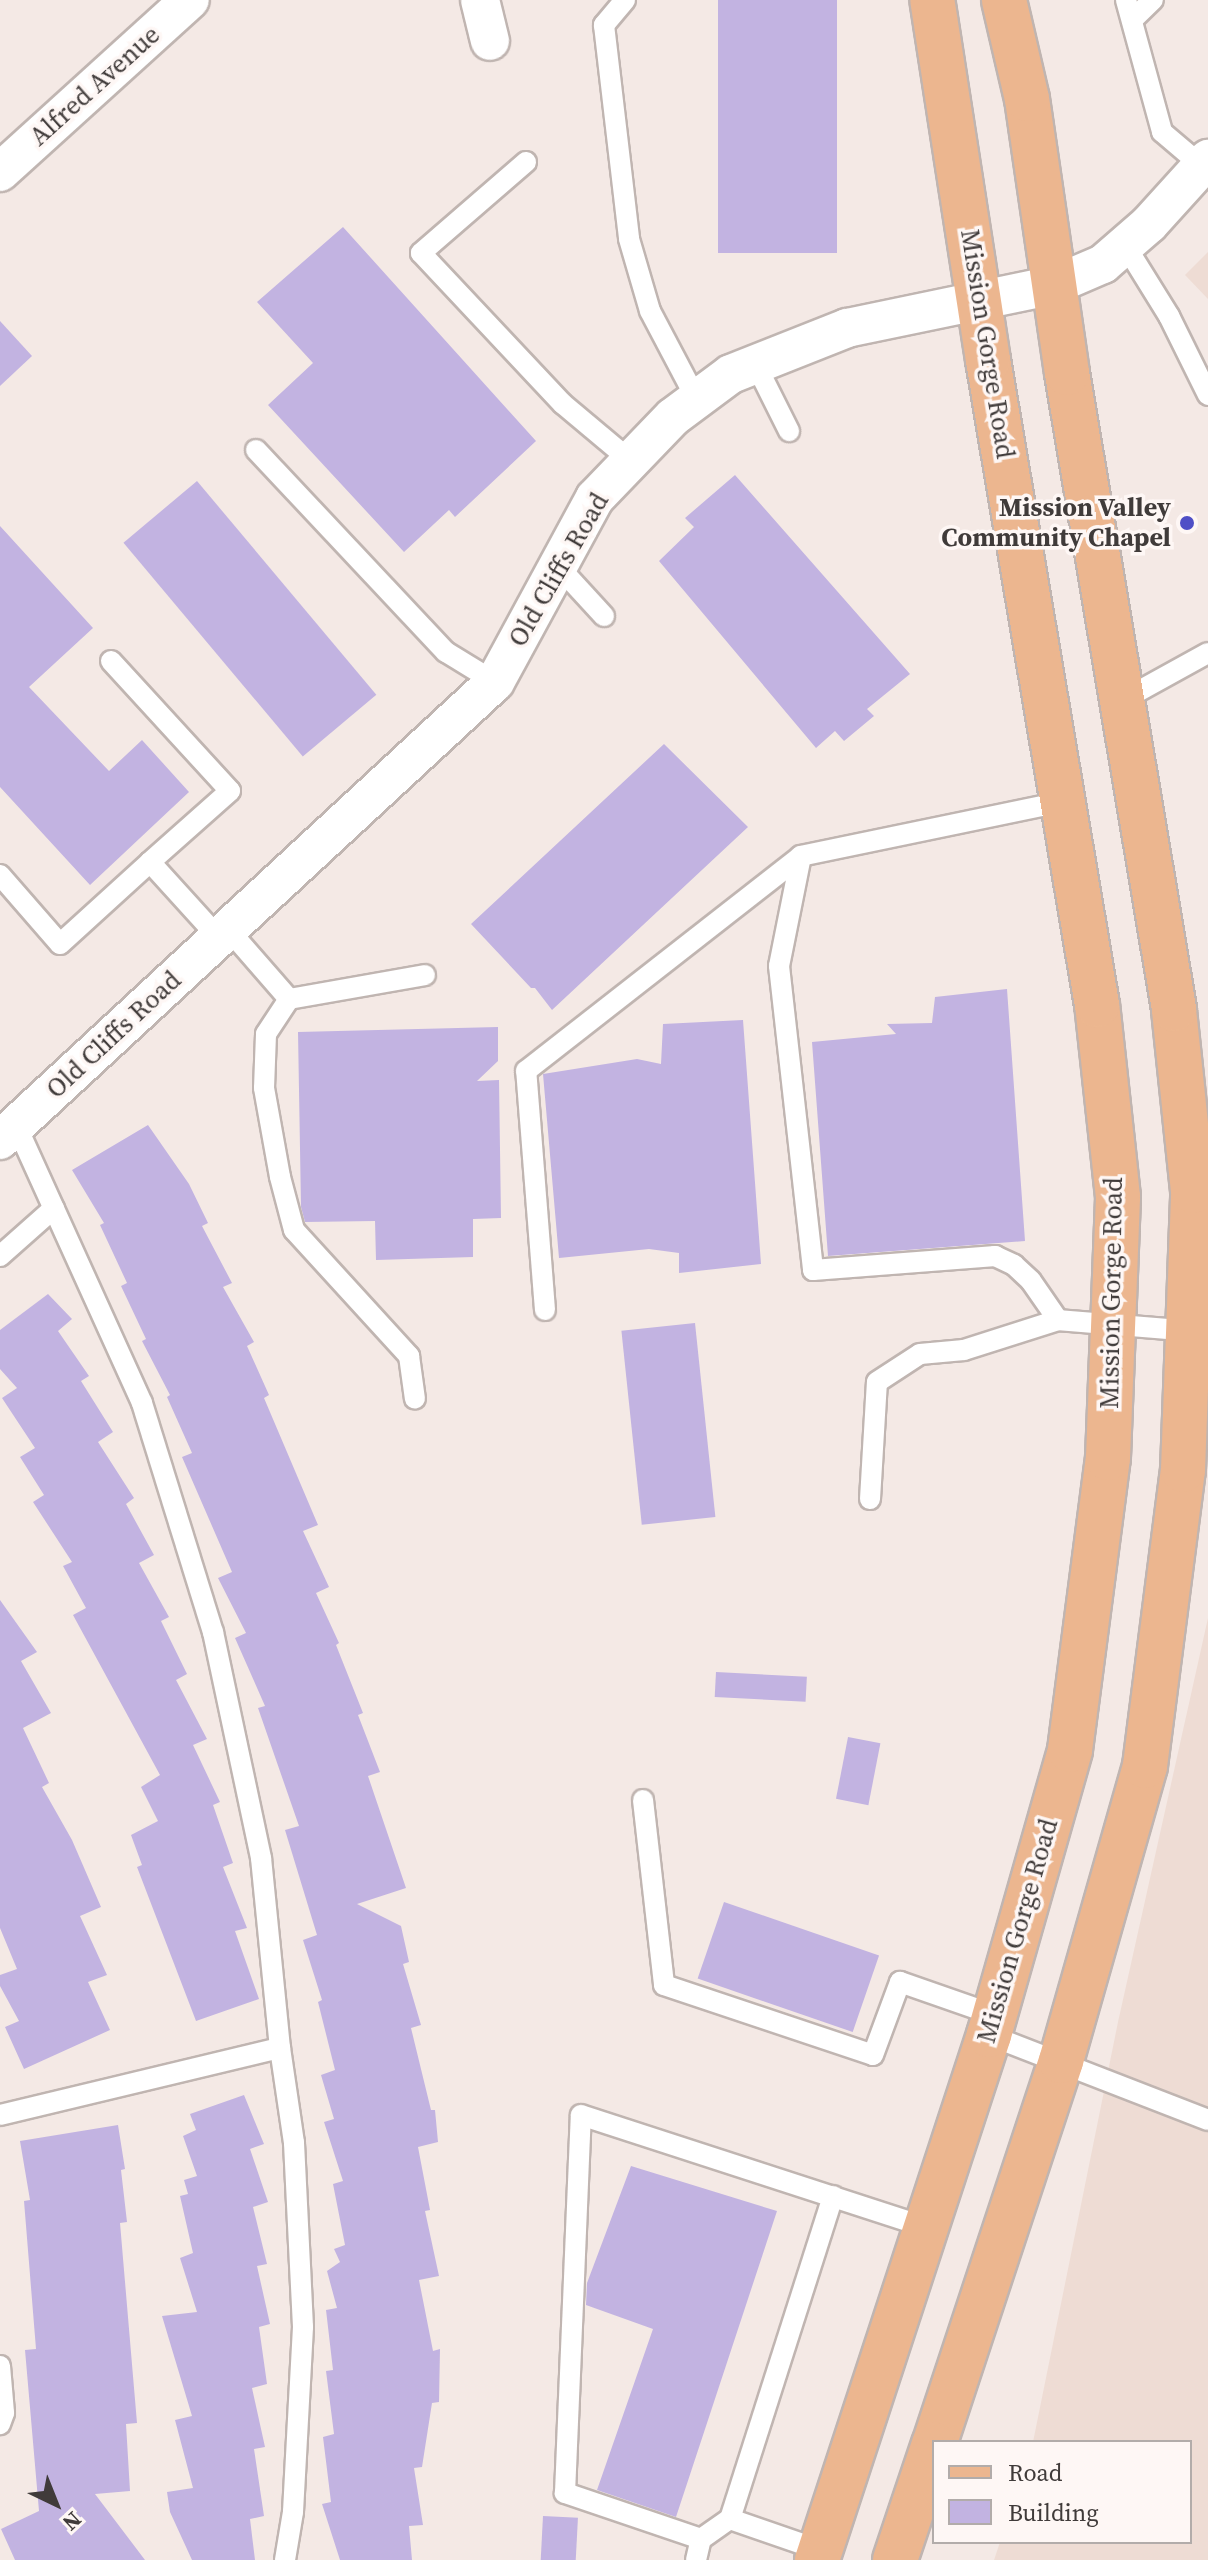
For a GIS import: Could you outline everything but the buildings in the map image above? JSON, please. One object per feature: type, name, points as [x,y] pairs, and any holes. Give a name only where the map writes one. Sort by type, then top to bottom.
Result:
[{"type":"main road","name":"Mission Gorge Road","points":[[818,2555],[992,2025],[1070,1750],[1108,1458],[1118,1197],[1097,1005],[1061,802],[932,0]]},
{"type":"main road","points":[[935,2440],[1061,2061],[1145,1766],[1198,1334],[1193,1191],[1174,1009],[1121,701],[1027,99],[1004,0]]},
{"type":"main road","points":[[895,2560],[932,2449]]},
{"type":"street","name":"Alfred Avenue","points":[[0,172],[190,0]]},
{"type":"street","points":[[480,0],[490,41]]},
{"type":"street","name":"Old Cliffs Road","points":[[8,1133],[495,682],[595,498],[673,417],[731,374],[847,328],[1054,285],[1103,264],[1205,162]]},
{"type":"lane","points":[[625,0],[604,25],[629,239],[650,311],[697,400]]},
{"type":"lane","points":[[1153,0],[1129,10],[1162,132],[1205,162]]},
{"type":"lane","points":[[526,162],[421,253],[563,404],[631,461]]},
{"type":"lane","points":[[1125,245],[1169,316],[1208,395]]},
{"type":"lane","points":[[756,365],[789,431]]},
{"type":"lane","points":[[256,450],[446,652],[495,682]]},
{"type":"lane","points":[[558,566],[604,616]]},
{"type":"lane","points":[[1121,701],[1208,653]]},
{"type":"lane","points":[[0,875],[60,944],[230,791],[111,661]]},
{"type":"lane","points":[[545,1310],[526,1071],[801,856],[1061,802]]},
{"type":"lane","points":[[801,856],[779,966],[813,1270],[995,1256],[1014,1265],[1031,1281],[1058,1320]]},
{"type":"lane","points":[[150,862],[289,999]]},
{"type":"lane","points":[[415,1399],[409,1356],[294,1230],[280,1177],[264,1088],[266,1034],[289,999],[425,975]]},
{"type":"lane","points":[[8,1133],[54,1208],[142,1403],[213,1632],[261,1858],[280,2048],[294,2143],[303,2327],[293,2512],[285,2560]]},
{"type":"lane","points":[[0,1256],[54,1208]]},
{"type":"lane","points":[[870,1499],[877,1382],[920,1354],[964,1350],[1058,1320],[1198,1334]]},
{"type":"lane","points":[[643,1800],[664,1985],[873,2055],[900,1982],[1061,2061],[1208,2120]]},
{"type":"lane","points":[[0,2115],[280,2048]]},
{"type":"lane","points":[[701,2539],[565,2493],[581,2115],[926,2227]]},
{"type":"lane","points":[[696,2560],[701,2539],[730,2519],[833,2196]]},
{"type":"lane","points":[[0,2366],[4,2413],[0,2424]]},
{"type":"lane","points":[[730,2519],[818,2555]]},
{"type":"shaded area","points":[[1208,252],[1208,299],[1185,275]]},
{"type":"shaded area","points":[[1208,1618],[1208,2560],[994,2560],[999,2544],[1192,2544],[1192,2440],[1033,2440],[1118,2022]]},
{"type":"place","name":"Mission Valley Community Chapel","points":[[1187,523]]}]
